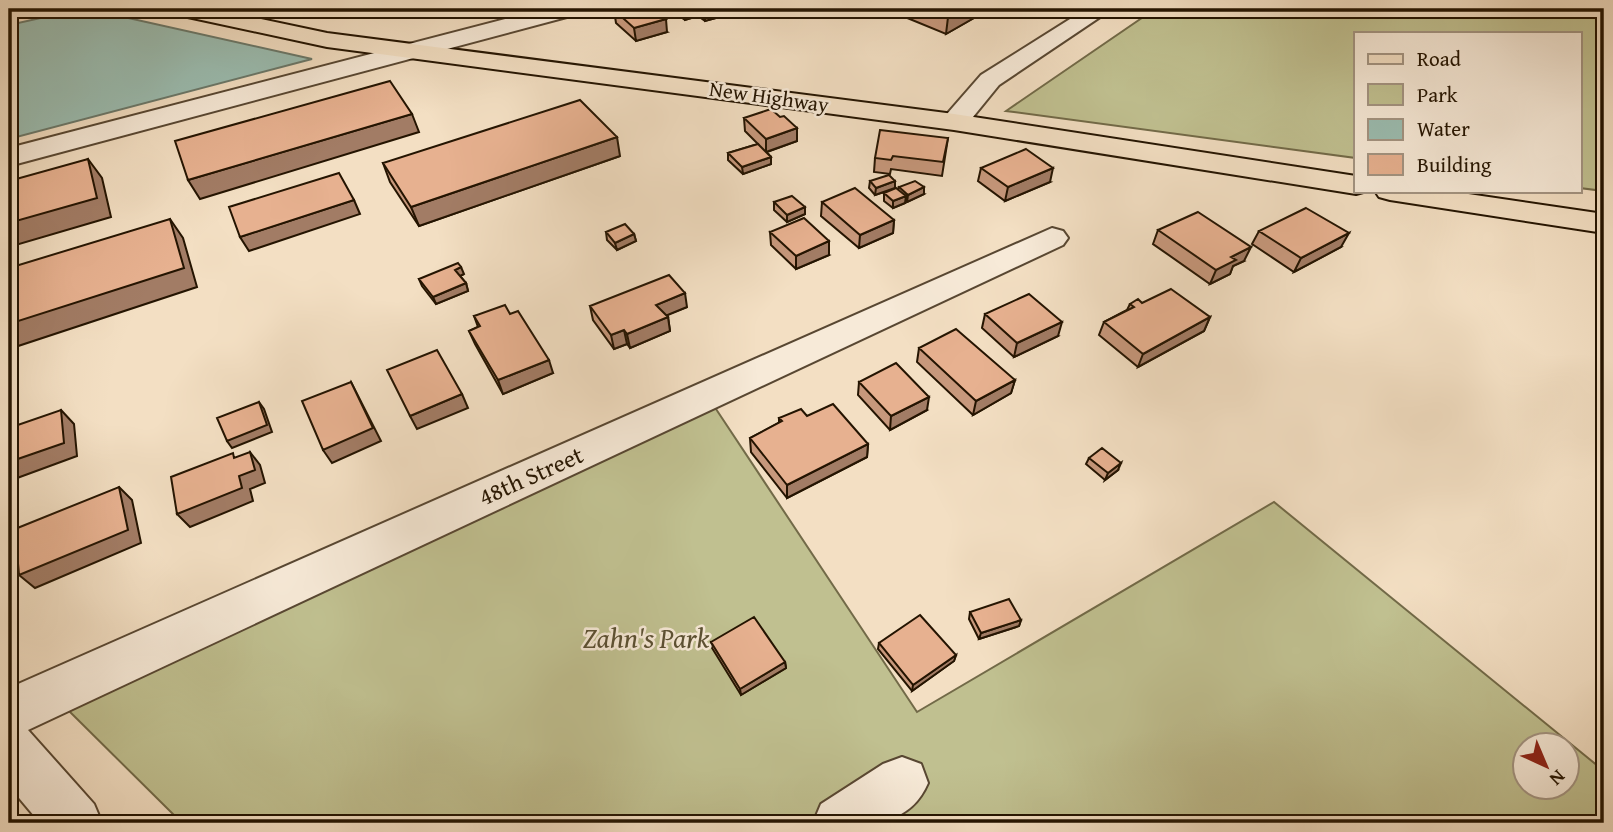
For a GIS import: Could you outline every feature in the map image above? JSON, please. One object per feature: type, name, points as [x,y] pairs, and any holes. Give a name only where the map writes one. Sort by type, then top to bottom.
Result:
[{"type":"main road","name":"New Highway","points":[[183,9],[327,40],[954,122],[1354,185]]},
{"type":"main road","points":[[1396,192],[1604,225]]},
{"type":"street","points":[[9,157],[570,9]]},
{"type":"street","points":[[954,122],[990,80],[1101,9]]},
{"type":"street","name":"48th Street","points":[[9,713],[1052,239]]},
{"type":"street","points":[[9,747],[75,823]]},
{"type":"street","points":[[839,823],[902,783]]},
{"type":"green space","points":[[1155,9],[1604,9],[1604,191],[1582,188],[1582,32],[1354,32],[1354,158],[1006,111]]},
{"type":"green space","name":"Zahn's Park","points":[[712,403],[917,712],[1274,502],[1554,730],[1512,730],[1512,800],[1582,800],[1582,753],[1604,771],[1604,823],[182,823],[63,705]]},
{"type":"water","points":[[81,9],[312,59],[9,139],[9,25]]},
{"type":"building","points":[[653,9],[666,19],[634,28],[614,10]]},
{"type":"building","points":[[390,81],[412,114],[188,180],[175,141]]},
{"type":"building","points":[[580,100],[617,137],[411,207],[383,163]]},
{"type":"building","points":[[771,109],[797,128],[766,139],[744,118]]},
{"type":"building","points":[[880,130],[948,138],[943,162],[893,156],[891,160],[875,158]]},
{"type":"building","points":[[758,144],[771,157],[742,167],[728,153]]},
{"type":"building","points":[[1026,149],[1053,168],[1008,187],[981,168]]},
{"type":"building","points":[[88,159],[97,198],[9,223],[9,181]]},
{"type":"building","points":[[339,173],[354,200],[240,237],[229,207]]},
{"type":"building","points":[[889,175],[895,181],[876,188],[870,181]]},
{"type":"building","points":[[915,181],[924,187],[908,195],[899,187]]},
{"type":"building","points":[[855,188],[894,220],[860,235],[822,202]]},
{"type":"building","points":[[896,188],[906,196],[893,201],[884,193]]},
{"type":"building","points":[[792,196],[805,207],[787,215],[774,202]]},
{"type":"building","points":[[1306,208],[1349,233],[1301,258],[1259,231]]},
{"type":"building","points":[[1198,212],[1251,247],[1231,257],[1236,260],[1216,270],[1158,230]]},
{"type":"building","points":[[804,218],[829,241],[796,256],[770,232]]},
{"type":"building","points":[[170,219],[184,268],[9,324],[9,268]]},
{"type":"building","points":[[625,224],[634,234],[615,243],[606,232]]},
{"type":"building","points":[[458,263],[461,267],[455,270],[466,283],[433,297],[419,279]]},
{"type":"building","points":[[669,275],[685,293],[656,305],[668,317],[627,334],[624,330],[611,335],[590,306]]},
{"type":"building","points":[[1171,289],[1210,317],[1143,354],[1104,322],[1134,307],[1130,304],[1138,299],[1142,303]]},
{"type":"building","points":[[1029,294],[1062,322],[1017,343],[985,314]]},
{"type":"building","points":[[505,305],[510,314],[518,311],[549,360],[498,380],[469,331],[480,326],[474,316]]},
{"type":"building","points":[[956,329],[1015,380],[976,401],[919,348]]},
{"type":"building","points":[[437,350],[462,394],[410,416],[387,370]]},
{"type":"building","points":[[896,363],[929,397],[891,416],[859,382]]},
{"type":"building","points":[[351,382],[373,428],[323,450],[302,401]]},
{"type":"building","points":[[259,402],[267,425],[227,441],[217,418]]},
{"type":"building","points":[[833,404],[868,444],[787,485],[750,438],[782,421],[779,418],[801,409],[807,416]]},
{"type":"building","points":[[61,410],[64,443],[9,462],[9,428]]},
{"type":"building","points":[[1102,448],[1121,463],[1108,473],[1089,458]]},
{"type":"building","points":[[250,452],[255,470],[239,476],[242,488],[177,514],[171,477],[233,453],[234,458]]},
{"type":"building","points":[[119,487],[128,530],[19,575],[15,529]]},
{"type":"building","points":[[1009,599],[1021,620],[981,633],[970,612]]},
{"type":"building","points":[[920,615],[956,655],[913,685],[879,643]]},
{"type":"building","points":[[754,617],[785,662],[740,689],[711,642]]}]
